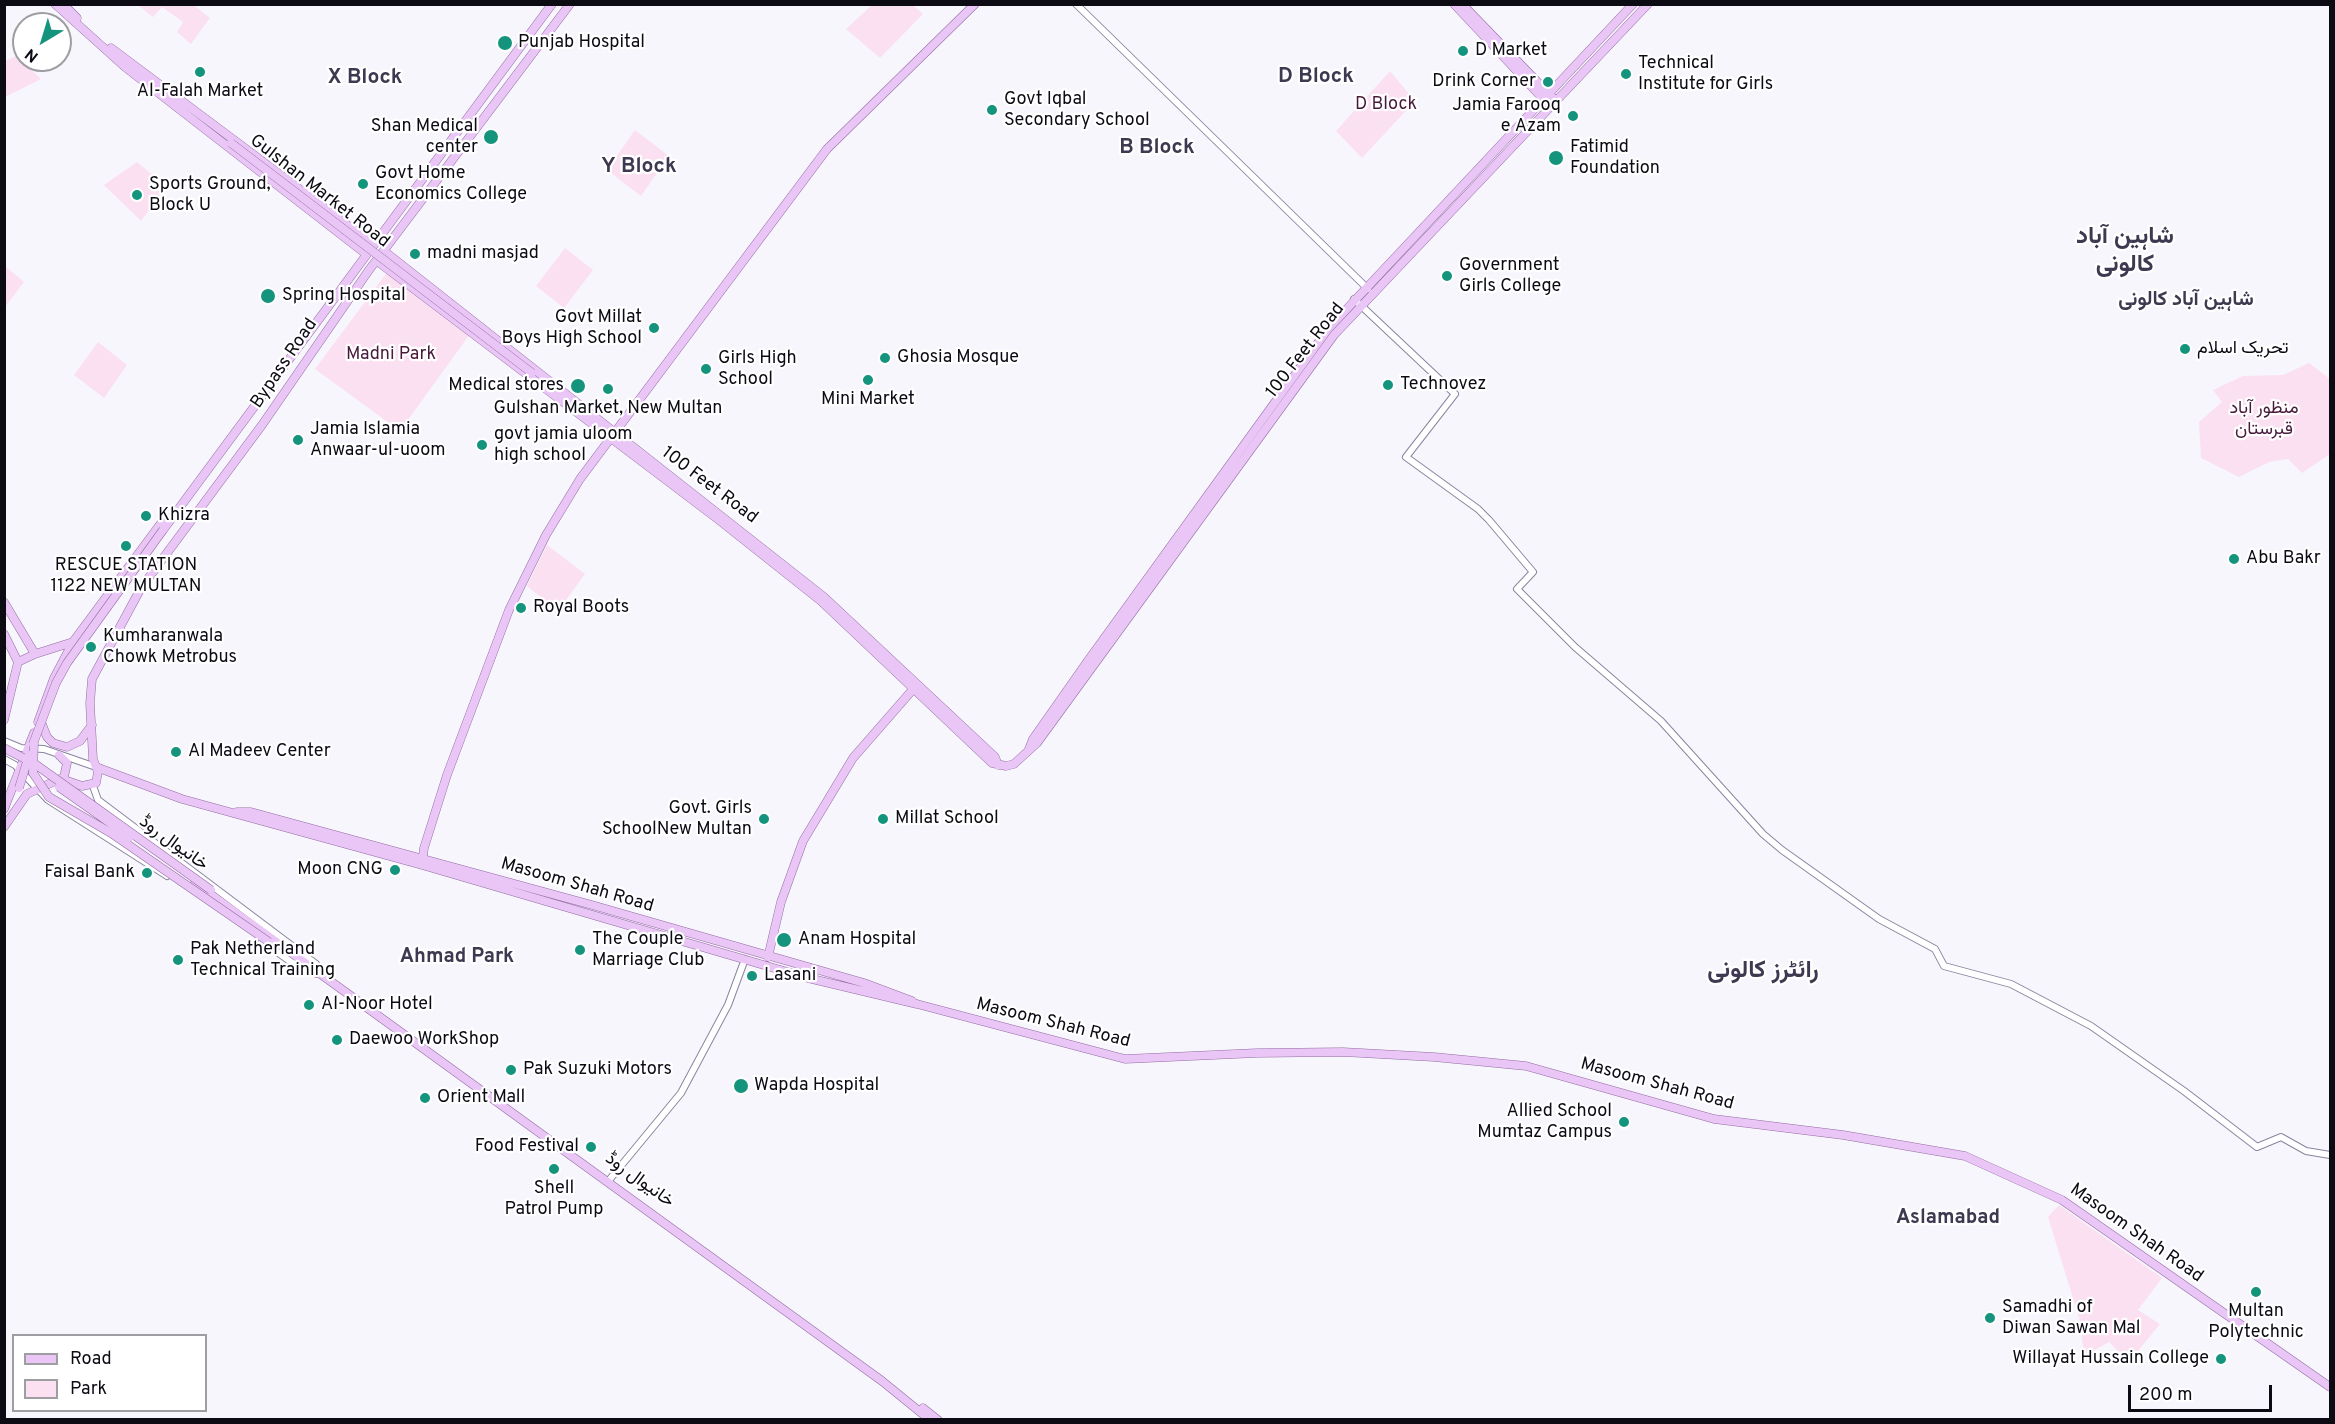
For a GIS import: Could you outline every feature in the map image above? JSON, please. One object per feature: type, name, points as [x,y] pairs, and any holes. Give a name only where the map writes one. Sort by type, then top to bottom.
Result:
[{"type":"main road","name":"Gulshan Market Road","points":[[55,4],[124,67],[366,254]]},
{"type":"main road","name":"Gulshan Market Road","points":[[63,4],[122,58],[373,244]]},
{"type":"main road","points":[[4,809],[56,682],[67,663],[373,244],[552,4]]},
{"type":"main road","name":"Bypass Road","points":[[93,786],[98,778],[90,690],[94,670],[141,588],[262,425],[376,261],[570,4]]},
{"type":"main road","points":[[422,861],[451,764],[521,582],[579,479],[827,149],[975,4]]},
{"type":"main road","points":[[1454,4],[1547,97]]},
{"type":"main road","points":[[1462,4],[1553,104]]},
{"type":"main road","name":"100 Feet Road","points":[[1028,750],[1033,739],[1087,662],[1328,329],[1632,4]]},
{"type":"main road","name":"100 Feet Road","points":[[376,261],[558,393],[821,601],[915,687],[992,763],[1014,764],[1048,729],[1334,335],[1648,4]]},
{"type":"main road","name":"Gulshan Market Road","points":[[214,124],[231,143],[558,393]]},
{"type":"main road","name":"Gulshan Market Road","points":[[212,134],[231,143]]},
{"type":"main road","name":"100 Feet Road","points":[[384,251],[481,325],[558,393]]},
{"type":"main road","points":[[4,818],[19,788],[40,715],[54,678],[73,642],[165,519],[181,505]]},
{"type":"main road","points":[[5,603],[35,654]]},
{"type":"main road","points":[[4,633],[18,662],[4,720]]},
{"type":"main road","points":[[18,662],[73,642]]},
{"type":"main road","points":[[768,957],[784,892],[803,841],[853,758],[915,687]]},
{"type":"main road","points":[[40,715],[44,732],[59,746],[66,747],[80,741],[92,725]]},
{"type":"main road","points":[[31,744],[33,773],[49,797],[111,833],[299,961]]},
{"type":"main road","name":"خانیوال روڈ","points":[[4,750],[195,883],[299,961],[319,972],[610,1179],[930,1419]]},
{"type":"main road","name":"خانیوال روڈ","points":[[4,750],[35,764],[211,890],[319,972],[938,1419]]},
{"type":"main road","points":[[59,755],[68,766],[62,779]]},
{"type":"main road","name":"Masoom Shah Road","points":[[96,767],[133,783],[227,812],[592,905],[902,995],[915,1003]]},
{"type":"main road","points":[[4,827],[27,794],[62,779],[82,786],[93,786]]},
{"type":"main road","name":"Masoom Shah Road","points":[[422,861],[590,914],[808,978],[915,1003],[1125,1059],[1343,1052],[1453,1058],[1526,1066],[1714,1119],[1843,1135],[1965,1156],[2062,1200],[2331,1387]]},
{"type":"main road","points":[[702,946],[705,938]]},
{"type":"main road","points":[[808,978],[810,968]]},
{"type":"street","points":[[1076,4],[1373,293]]},
{"type":"street","points":[[1354,299],[1455,394],[1406,457],[1478,509],[1489,520],[1533,572],[1517,590],[1575,646],[1661,721],[1763,834],[1879,919],[1935,949],[1944,966],[2011,984],[2065,1015],[2091,1026],[2257,1147],[2281,1137],[2306,1151],[2331,1155]]},
{"type":"street","points":[[4,741],[21,748],[31,744],[96,767]]},
{"type":"street","name":"خانیوال روڈ","points":[[4,759],[19,770],[48,800],[147,863],[291,962],[319,972]]},
{"type":"street","points":[[93,786],[98,800],[316,964],[319,972]]},
{"type":"street","points":[[590,914],[592,905]]},
{"type":"street","points":[[610,1179],[681,1093],[728,1005],[745,959]]},
{"type":"green space","points":[[138,5],[194,5],[210,18],[191,44],[177,32],[183,22],[162,7],[153,17]]},
{"type":"green space","points":[[872,5],[913,5],[923,14],[880,58],[846,29]]},
{"type":"green space","points":[[12,58],[12,72],[33,72],[41,79],[5,97],[5,61]]},
{"type":"green space","name":"D Block","points":[[1390,71],[1415,101],[1362,158],[1336,131]]},
{"type":"green space","points":[[635,130],[669,156],[641,196],[607,170]]},
{"type":"green space","name":"Sports Ground, Block U","points":[[137,162],[167,187],[141,221],[104,185]]},
{"type":"green space","points":[[565,248],[593,270],[564,308],[536,286]]},
{"type":"green space","points":[[5,266],[24,282],[5,307]]},
{"type":"green space","name":"Madni Park","points":[[388,271],[470,334],[400,431],[315,369]]},
{"type":"green space","points":[[98,342],[127,365],[104,398],[74,375]]},
{"type":"green space","name":"منظور آباد قبرستان","points":[[2309,363],[2330,379],[2330,454],[2302,473],[2288,459],[2269,462],[2239,477],[2201,458],[2199,422],[2222,402],[2213,390],[2243,376],[2283,375]]},
{"type":"green space","points":[[547,545],[585,574],[558,611],[527,586]]},
{"type":"green space","points":[[2059,1205],[2162,1278],[2138,1310],[2160,1324],[2129,1362],[2109,1342],[2084,1356],[2080,1321],[2048,1217]]},
{"type":"place","name":"Punjab Hospital","points":[[505,43]]},
{"type":"place","name":"D Market","points":[[1463,51]]},
{"type":"place","name":"Al-Falah Market","points":[[200,72]]},
{"type":"place","name":"Technical Institute for Girls","points":[[1626,74]]},
{"type":"place","name":"Drink Corner","points":[[1548,82]]},
{"type":"place","name":"Govt Iqbal Secondary School","points":[[992,110]]},
{"type":"place","name":"Jamia Farooq e Azam","points":[[1573,116]]},
{"type":"place","name":"Shan Medical center","points":[[491,137]]},
{"type":"place","name":"Fatimid Foundation","points":[[1556,158]]},
{"type":"place","name":"Govt Home Economics College","points":[[363,184]]},
{"type":"place","name":"Sports Ground, Block U","points":[[137,195]]},
{"type":"place","name":"madni masjad","points":[[415,254]]},
{"type":"place","name":"Government Girls College","points":[[1447,276]]},
{"type":"place","name":"Spring Hospital","points":[[268,296]]},
{"type":"place","name":"Govt Millat Boys High School","points":[[654,328]]},
{"type":"place","name":"تحریک اسلام","points":[[2185,349]]},
{"type":"place","name":"Ghosia Mosque","points":[[885,358]]},
{"type":"place","name":"Girls High School","points":[[706,369]]},
{"type":"place","name":"Mini Market","points":[[868,380]]},
{"type":"place","name":"Technovez","points":[[1388,385]]},
{"type":"place","name":"Medical stores","points":[[578,386]]},
{"type":"place","name":"Gulshan Market, New Multan","points":[[608,389]]},
{"type":"place","name":"Jamia Islamia Anwaar-ul-uoom","points":[[298,440]]},
{"type":"place","name":"govt jamia uloom high school","points":[[482,445]]},
{"type":"place","name":"Khizra","points":[[146,516]]},
{"type":"place","name":"RESCUE STATION 1122 NEW MULTAN","points":[[126,546]]},
{"type":"place","name":"Abu Bakr","points":[[2234,559]]},
{"type":"place","name":"Royal Boots","points":[[521,608]]},
{"type":"place","name":"Kumharanwala Chowk Metrobus","points":[[91,647]]},
{"type":"place","name":"Al Madeev Center","points":[[176,752]]},
{"type":"place","name":"Govt. Girls SchoolNew Multan","points":[[764,819]]},
{"type":"place","name":"Millat School","points":[[883,819]]},
{"type":"place","name":"Moon CNG","points":[[395,870]]},
{"type":"place","name":"Faisal Bank","points":[[147,873]]},
{"type":"place","name":"Anam Hospital","points":[[784,940]]},
{"type":"place","name":"The Couple Marriage Club","points":[[580,950]]},
{"type":"place","name":"Pak Netherland Technical Training","points":[[178,960]]},
{"type":"place","name":"Lasani","points":[[752,976]]},
{"type":"place","name":"Al-Noor Hotel","points":[[309,1005]]},
{"type":"place","name":"Daewoo WorkShop","points":[[337,1040]]},
{"type":"place","name":"Pak Suzuki Motors","points":[[511,1070]]},
{"type":"place","name":"Wapda Hospital","points":[[741,1086]]},
{"type":"place","name":"Orient Mall","points":[[425,1098]]},
{"type":"place","name":"Allied School Mumtaz Campus","points":[[1624,1122]]},
{"type":"place","name":"Food Festival","points":[[591,1147]]},
{"type":"place","name":"Shell Patrol Pump","points":[[554,1169]]},
{"type":"place","name":"Multan Polytechnic","points":[[2256,1292]]},
{"type":"place","name":"Samadhi of Diwan Sawan Mal","points":[[1990,1318]]},
{"type":"place","name":"Willayat Hussain College","points":[[2221,1359]]},
{"type":"district","name":"D Block","points":[[1316,78]]},
{"type":"district","name":"X Block","points":[[365,79]]},
{"type":"district","name":"B Block","points":[[1157,149]]},
{"type":"district","name":"Y Block","points":[[639,168]]},
{"type":"district","name":"شاہین آباد کالونی","points":[[2125,252]]},
{"type":"district","name":"شاہین آباد کالونی","points":[[2186,301]]},
{"type":"district","name":"Ahmad Park","points":[[457,958]]},
{"type":"district","name":"رائٹرز کالونی","points":[[1763,972]]},
{"type":"district","name":"Aslamabad","points":[[1948,1219]]}]
